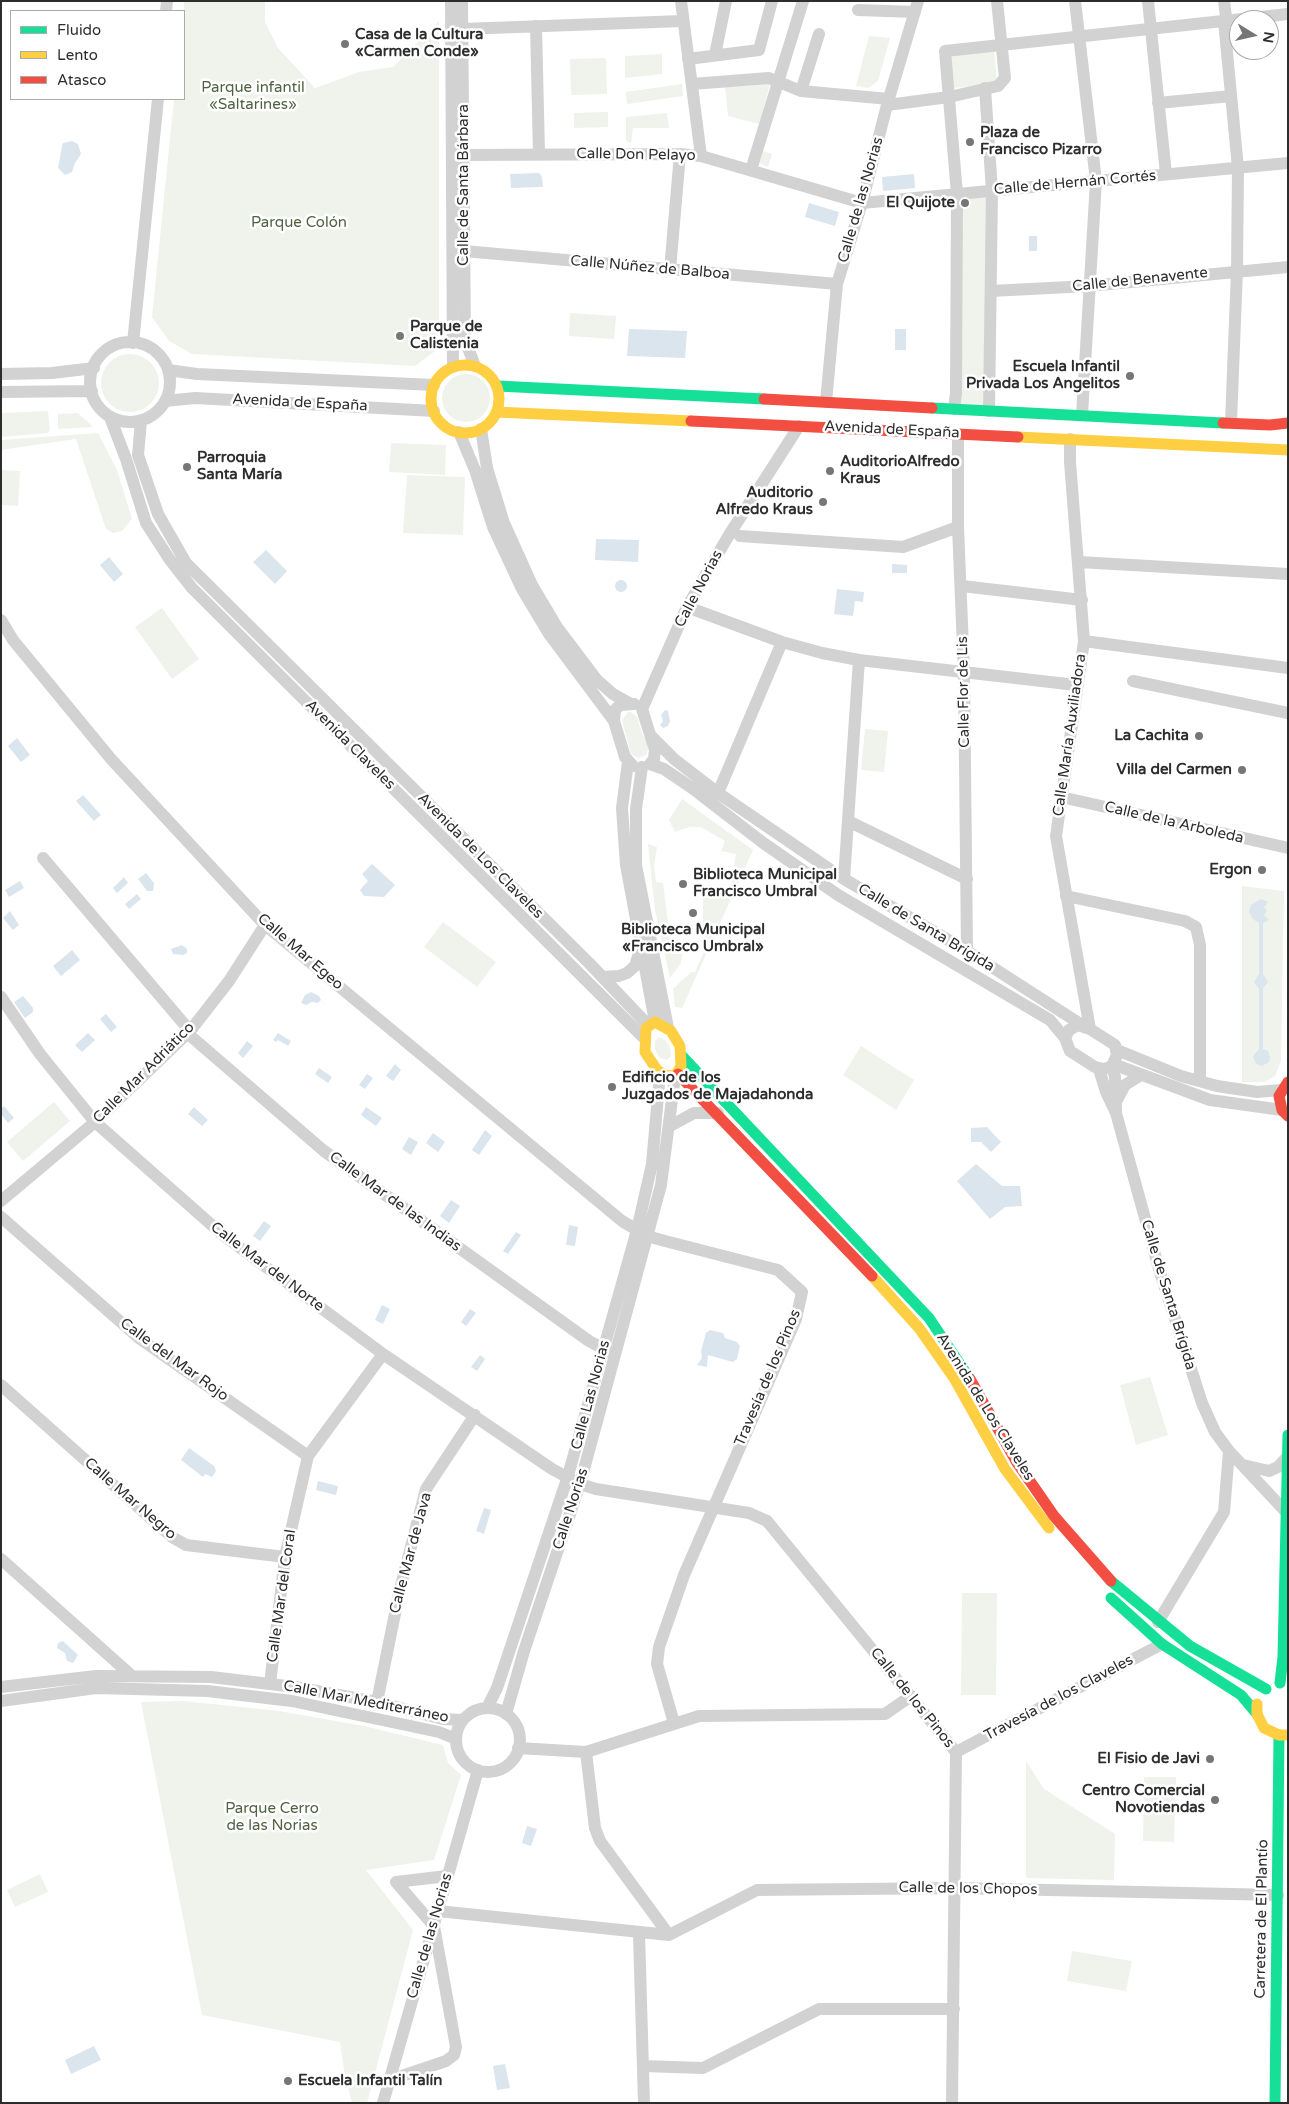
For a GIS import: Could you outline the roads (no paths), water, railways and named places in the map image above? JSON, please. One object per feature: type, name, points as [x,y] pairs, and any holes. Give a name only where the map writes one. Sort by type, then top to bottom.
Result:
[{"type":"street","name":"Calle de Santa Bárbara","points":[[451,1],[453,367]]},
{"type":"street","name":"Calle de Santa Bárbara","points":[[462,1],[464,340],[475,366]]},
{"type":"street","points":[[681,1],[702,156]]},
{"type":"street","points":[[715,55],[726,1]]},
{"type":"street","points":[[688,59],[759,50],[772,1]]},
{"type":"street","points":[[751,170],[803,1]]},
{"type":"street","points":[[692,84],[769,78],[801,91],[888,102],[949,97],[998,86],[1006,78],[997,1]]},
{"type":"street","points":[[1076,1],[1096,181],[1082,416]]},
{"type":"street","points":[[1148,1],[1166,174]]},
{"type":"street","points":[[1224,1],[1238,168],[1237,270],[1231,422]]},
{"type":"street","points":[[858,10],[916,6]]},
{"type":"street","name":"Calle de las Norias","points":[[826,402],[837,284],[862,203],[888,102],[916,6]]},
{"type":"street","points":[[954,409],[957,194],[945,51],[1225,19],[1288,14]]},
{"type":"street","points":[[462,29],[683,21]]},
{"type":"street","points":[[536,26],[540,154]]},
{"type":"street","points":[[801,91],[819,34]]},
{"type":"street","points":[[985,88],[992,191],[989,411]]},
{"type":"street","points":[[1158,103],[1231,96]]},
{"type":"street","points":[[133,343],[158,100]]},
{"type":"street","points":[[670,270],[680,154]]},
{"type":"street","name":"Calle Don Pelayo","points":[[464,155],[680,154],[702,156],[862,203]]},
{"type":"street","name":"Calle de Hernán Cortés","points":[[862,203],[1288,163]]},
{"type":"street","name":"Calle Núñez de Balboa","points":[[464,251],[837,284]]},
{"type":"street","name":"Calle de Benavente","points":[[992,291],[1089,286],[1237,270],[1288,267]]},
{"type":"street","points":[[133,343],[152,349],[160,356],[168,370],[170,386],[165,401],[159,410],[141,421],[125,422],[101,410],[92,391],[91,379],[100,357],[109,349],[120,344],[133,343]]},
{"type":"street","points":[[475,366],[492,377],[497,386],[499,404],[490,422],[481,429],[459,432],[448,428],[440,421],[434,411],[432,394],[441,374],[453,367],[475,366]]},
{"type":"street","points":[[1,374],[52,373],[94,368]]},
{"type":"street","name":"Avenida de España","points":[[168,370],[197,374],[434,386]]},
{"type":"street","name":"Avenida de España","points":[[497,386],[1270,425],[1288,423]]},
{"type":"street","points":[[1,392],[92,391]]},
{"type":"street","name":"Avenida de España","points":[[165,401],[195,398],[434,411]]},
{"type":"street","name":"Avenida de España","points":[[496,412],[1288,450]]},
{"type":"street","name":"Avenida Claveles","points":[[110,416],[146,522],[170,560],[192,588],[644,1038]]},
{"type":"street","name":"Avenida de Los Claveles","points":[[141,421],[138,455],[158,514],[186,563],[602,977],[651,1023]]},
{"type":"street","name":"Calle Norias","points":[[642,710],[687,607],[729,535],[799,426]]},
{"type":"street","points":[[459,432],[475,470],[493,527],[522,589],[549,634],[614,721],[628,762],[622,808],[626,866],[651,1023],[644,1038],[645,1052],[650,1062],[660,1073],[669,1076],[677,1075],[682,1056],[676,1037],[668,1028],[636,865],[636,809],[646,765],[654,759],[655,750],[652,738],[642,710],[613,694],[596,680],[557,627],[532,585],[504,524],[487,468],[481,429]]},
{"type":"street","name":"Calle Flor de Lis","points":[[958,434],[958,526],[962,586],[964,672],[967,951]]},
{"type":"street","name":"Calle María Auxiliadora","points":[[1070,439],[1070,462],[1084,640],[1076,685],[1056,836],[1086,1027]]},
{"type":"street","points":[[740,536],[903,547],[958,526]]},
{"type":"street","points":[[1079,562],[1288,574]]},
{"type":"street","points":[[962,586],[1082,600]]},
{"type":"street","points":[[687,607],[782,642],[859,660],[1076,685]]},
{"type":"street","name":"Calle Mar Egeo","points":[[1,620],[13,640],[111,759],[265,925],[622,1221],[642,1233]]},
{"type":"street","points":[[1084,640],[1288,668]]},
{"type":"street","points":[[718,794],[782,642]]},
{"type":"street","points":[[844,879],[859,660]]},
{"type":"street","points":[[1133,681],[1288,712]]},
{"type":"street","points":[[614,721],[615,710],[620,705],[629,703]]},
{"type":"street","name":"Calle de Santa Brígida","points":[[652,738],[674,759],[718,794],[844,879],[967,951],[1111,1042],[1117,1050]]},
{"type":"street","name":"Calle de Santa Brígida","points":[[628,762],[635,767],[646,765],[664,769],[762,842],[838,895],[1050,1020],[1065,1038],[1070,1051],[1108,1066]]},
{"type":"street","name":"Calle de la Arboleda","points":[[1061,797],[1288,848]]},
{"type":"street","points":[[848,821],[966,879]]},
{"type":"street","name":"Calle Mar de las Indias","points":[[43,858],[188,1032],[324,1151],[609,1352]]},
{"type":"street","points":[[1066,896],[1185,921],[1196,927],[1200,945],[1200,1081]]},
{"type":"street","name":"Calle Mar Adriático","points":[[1,1201],[95,1122],[188,1032],[229,981],[265,925]]},
{"type":"street","points":[[602,977],[619,976],[627,973],[635,966],[640,950]]},
{"type":"street","name":"Calle Mar del Norte","points":[[1,997],[40,1054],[95,1122],[223,1235],[383,1354],[568,1479],[580,1484]]},
{"type":"street","points":[[651,1023],[668,1028]]},
{"type":"street","points":[[1065,1038],[1073,1027],[1086,1027]]},
{"type":"street","points":[[1117,1050],[1200,1081],[1257,1092],[1284,1086],[1279,1096],[1285,1113],[1210,1100],[1141,1075],[1108,1066],[1117,1050]]},
{"type":"street","name":"Avenida de Los Claveles","points":[[682,1056],[854,1236],[929,1318],[964,1369],[1016,1461],[1054,1516],[1106,1578],[1190,1646],[1266,1689]]},
{"type":"street","name":"Calle de Santa Brígida","points":[[1108,1066],[1117,1100],[1116,1113]]},
{"type":"street","name":"Calle de Santa Brígida","points":[[1108,1066],[1106,1092],[1116,1113],[1159,1269],[1192,1374],[1215,1432],[1229,1451],[1286,1512]]},
{"type":"street","points":[[642,1233],[652,1164],[660,1073]]},
{"type":"street","name":"Avenida de Los Claveles","points":[[677,1075],[718,1113],[919,1328],[954,1378],[1005,1469],[1059,1540]]},
{"type":"street","name":"Calle Norias","points":[[506,1714],[524,1651],[580,1484],[609,1352],[642,1233],[661,1185],[677,1075]]},
{"type":"street","points":[[1117,1100],[1125,1086],[1141,1075]]},
{"type":"street","points":[[670,1126],[694,1113],[718,1113]]},
{"type":"street","name":"Calle del Mar Rojo","points":[[1,1217],[139,1338],[308,1456]]},
{"type":"street","name":"Travesía de los Pinos","points":[[642,1233],[778,1270],[802,1292],[796,1319],[714,1506]]},
{"type":"street","name":"Calle Las Norias","points":[[487,1708],[497,1688],[609,1352]]},
{"type":"street","name":"Calle Mar del Coral","points":[[270,1684],[285,1557],[308,1456],[383,1354]]},
{"type":"street","name":"Calle Mar Negro","points":[[1,1385],[172,1537],[186,1545],[285,1557]]},
{"type":"street","name":"Calle Mar de Java","points":[[377,1702],[400,1589],[426,1489],[475,1415]]},
{"type":"street","points":[[1257,1714],[1258,1700],[1266,1689],[1284,1683],[1288,1435]]},
{"type":"street","points":[[1158,1622],[1224,1512],[1229,1451]]},
{"type":"street","points":[[1243,1465],[1269,1471],[1278,1467],[1288,1456]]},
{"type":"street","name":"Calle de los Pinos","points":[[580,1484],[596,1489],[714,1506],[749,1513],[767,1521],[956,1752],[956,1888],[952,2103]]},
{"type":"street","points":[[674,1723],[657,1664],[659,1647],[684,1575],[714,1506]]},
{"type":"street","points":[[1,1558],[132,1676]]},
{"type":"street","points":[[1105,1592],[1162,1644],[1241,1695],[1257,1714],[1264,1728],[1283,1735]]},
{"type":"street","name":"Travesía de los Claveles","points":[[956,1752],[1162,1644]]},
{"type":"street","name":"Calle Mar Mediterráneo","points":[[1,1687],[96,1676],[211,1677],[270,1684],[377,1702],[443,1719],[462,1720]]},
{"type":"street","name":"Calle Mar Mediterráneo","points":[[1,1701],[96,1688],[208,1691],[292,1700],[431,1730],[456,1739]]},
{"type":"street","points":[[518,1748],[586,1752],[699,1716],[885,1714],[911,1696]]},
{"type":"street","points":[[477,1709],[497,1709],[506,1714],[518,1729],[518,1748],[514,1758],[498,1770],[478,1770],[462,1759],[456,1739],[462,1720],[477,1709]]},
{"type":"street","name":"Carretera de El Plantío","points":[[1275,2103],[1278,1895],[1283,1735]]},
{"type":"street","points":[[586,1752],[595,1828],[600,1841],[669,1935]]},
{"type":"street","name":"Calle de las Norias","points":[[383,2103],[478,1770]]},
{"type":"street","points":[[390,2080],[446,2061],[454,2055],[456,2047],[434,1926],[396,1882],[447,1876]]},
{"type":"street","name":"Calle de los Chopos","points":[[669,1935],[757,1890],[956,1888],[1278,1895]]},
{"type":"street","points":[[438,1911],[639,1934],[669,1935]]},
{"type":"street","points":[[639,1934],[644,2103]]},
{"type":"street","points":[[643,2066],[703,2068],[819,2009],[954,2009]]},
{"type":"place","name":"Casa de la Cultura «Carmen Conde»","points":[[345,44]]},
{"type":"place","name":"Plaza de Francisco Pizarro","points":[[970,142]]},
{"type":"place","name":"El Quijote","points":[[965,203]]},
{"type":"place","name":"Parque de Calistenia","points":[[400,336]]},
{"type":"place","name":"Escuela Infantil Privada Los Angelitos","points":[[1130,376]]},
{"type":"place","name":"Parroquia Santa María","points":[[187,467]]},
{"type":"place","name":"AuditorioAlfredo Kraus","points":[[830,471]]},
{"type":"place","name":"Auditorio Alfredo Kraus","points":[[823,502]]},
{"type":"place","name":"La Cachita","points":[[1199,736]]},
{"type":"place","name":"Villa del Carmen","points":[[1242,770]]},
{"type":"place","name":"Ergon","points":[[1262,870]]},
{"type":"place","name":"Biblioteca Municipal Francisco Umbral","points":[[683,884]]},
{"type":"place","name":"Biblioteca Municipal «Francisco Umbral»","points":[[693,913]]},
{"type":"place","name":"Edificio de los Juzgados de Majadahonda","points":[[612,1087]]},
{"type":"place","name":"El Fisio de Javi","points":[[1210,1759]]},
{"type":"place","name":"Centro Comercial Novotiendas","points":[[1215,1800]]},
{"type":"place","name":"Escuela Infantil Talín","points":[[288,2081]]},
{"type":"park label","name":"Parque infantil «Saltarines»","points":[[253,96]]},
{"type":"park label","name":"Parque Colón","points":[[299,223]]},
{"type":"park label","name":"Parque Cerro de las Norias","points":[[272,1818]]}]
